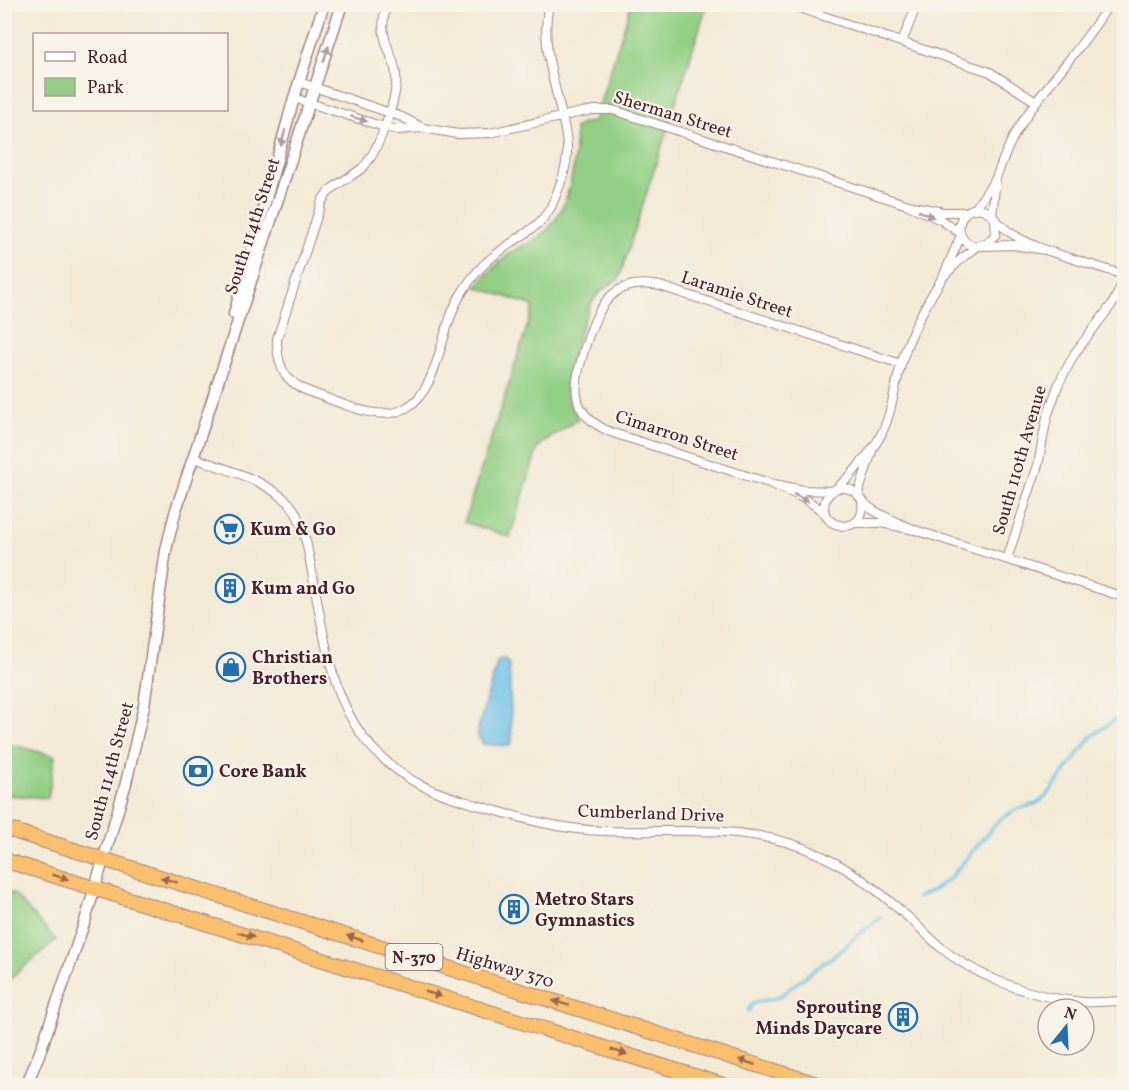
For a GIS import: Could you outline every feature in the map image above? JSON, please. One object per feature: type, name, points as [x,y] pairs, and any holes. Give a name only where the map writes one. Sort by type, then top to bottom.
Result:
[{"type":"highway","name":"Highway 370","points":[[4,828],[823,1086]]},
{"type":"highway","name":"N-370","points":[[4,860],[726,1086]]},
{"type":"street","name":"South 114th Street","points":[[194,458],[294,98],[324,4]]},
{"type":"street","name":"South 114th Street","points":[[27,1086],[94,888],[136,744],[144,706],[166,550],[175,513],[342,4]]},
{"type":"street","points":[[387,4],[383,23],[384,39],[394,66],[396,82],[389,112],[375,150],[367,164],[336,184],[322,201],[278,332],[277,355],[282,370],[294,384],[310,392],[375,413],[395,412],[406,408],[421,395],[426,388],[451,314],[465,287],[488,261],[536,227],[551,208],[567,159],[567,145],[546,40],[549,4]]},
{"type":"street","points":[[788,4],[990,72],[1036,102]]},
{"type":"street","points":[[902,42],[917,4]]},
{"type":"street","points":[[1109,4],[1097,26],[1036,102],[1016,133],[996,178],[960,221],[960,234],[943,278],[918,319],[901,364],[888,421],[882,435],[851,475],[834,490],[825,503],[825,514],[831,522],[838,526],[855,523],[881,523],[915,530],[1125,597]]},
{"type":"street","name":"Sherman Street","points":[[299,82],[389,112],[423,128]]},
{"type":"street","name":"Sherman Street","points":[[294,98],[397,130],[423,128],[458,134],[490,134],[595,110],[625,114],[908,206],[941,220],[960,234]]},
{"type":"street","points":[[943,278],[961,259],[990,242],[996,234],[994,218],[996,178]]},
{"type":"street","name":"Sherman Street","points":[[908,206],[953,213],[971,210]]},
{"type":"street","points":[[971,210],[985,210],[1016,237],[1045,250],[1125,275]]},
{"type":"street","points":[[960,234],[968,244],[1013,245],[1045,250]]},
{"type":"street","name":"South 110th Avenue","points":[[1007,559],[1038,465],[1047,417],[1059,383],[1075,353],[1113,303],[1125,280]]},
{"type":"street","name":"Laramie Street","points":[[588,339],[596,314],[610,296],[629,286],[648,284],[901,364]]},
{"type":"street","name":"Cimarron Street","points":[[588,339],[575,386],[583,410],[595,424],[613,433],[769,483],[803,498],[825,514]]},
{"type":"street","points":[[855,523],[862,513],[860,498],[873,448]]},
{"type":"street","name":"Cumberland Drive","points":[[194,458],[267,486],[289,502],[302,528],[331,666],[348,714],[378,754],[418,784],[507,814],[554,825],[602,831],[746,833],[792,843],[836,862],[856,874],[877,889],[948,953],[973,969],[1005,984],[1062,999],[1085,1002],[1125,1001]]},
{"type":"street","name":"Cimarron Street","points":[[769,483],[803,490],[834,490]]},
{"type":"street","points":[[834,490],[851,489],[879,513],[915,530]]},
{"type":"green space","points":[[631,5],[707,5],[619,279],[602,290],[594,299],[576,343],[566,388],[570,404],[578,419],[538,447],[510,537],[464,522],[534,306],[476,287],[506,257],[541,235],[560,213],[566,200],[573,171],[575,128],[581,124],[594,122]]},
{"type":"green space","points":[[5,743],[55,756],[48,798],[5,795]]},
{"type":"green space","points":[[5,890],[14,894],[56,940],[5,983]]},
{"type":"water","points":[[505,659],[509,664],[512,741],[509,746],[483,744],[477,735],[478,728],[497,662]]},
{"type":"waterway","points":[[917,898],[950,878],[999,820],[1017,809],[1036,804],[1047,796],[1091,737],[1124,714]]},
{"type":"waterway","points":[[748,1011],[759,1001],[773,999],[783,994],[842,950],[881,917]]},
{"type":"place","name":"Kum & Go","points":[[229,529]]},
{"type":"place","name":"Kum and Go","points":[[230,588]]},
{"type":"place","name":"Christian Brothers","points":[[231,667]]},
{"type":"place","name":"Core Bank","points":[[198,771]]},
{"type":"place","name":"Metro Stars Gymnastics","points":[[514,909]]},
{"type":"place","name":"Sprouting Minds Daycare","points":[[903,1017]]}]
